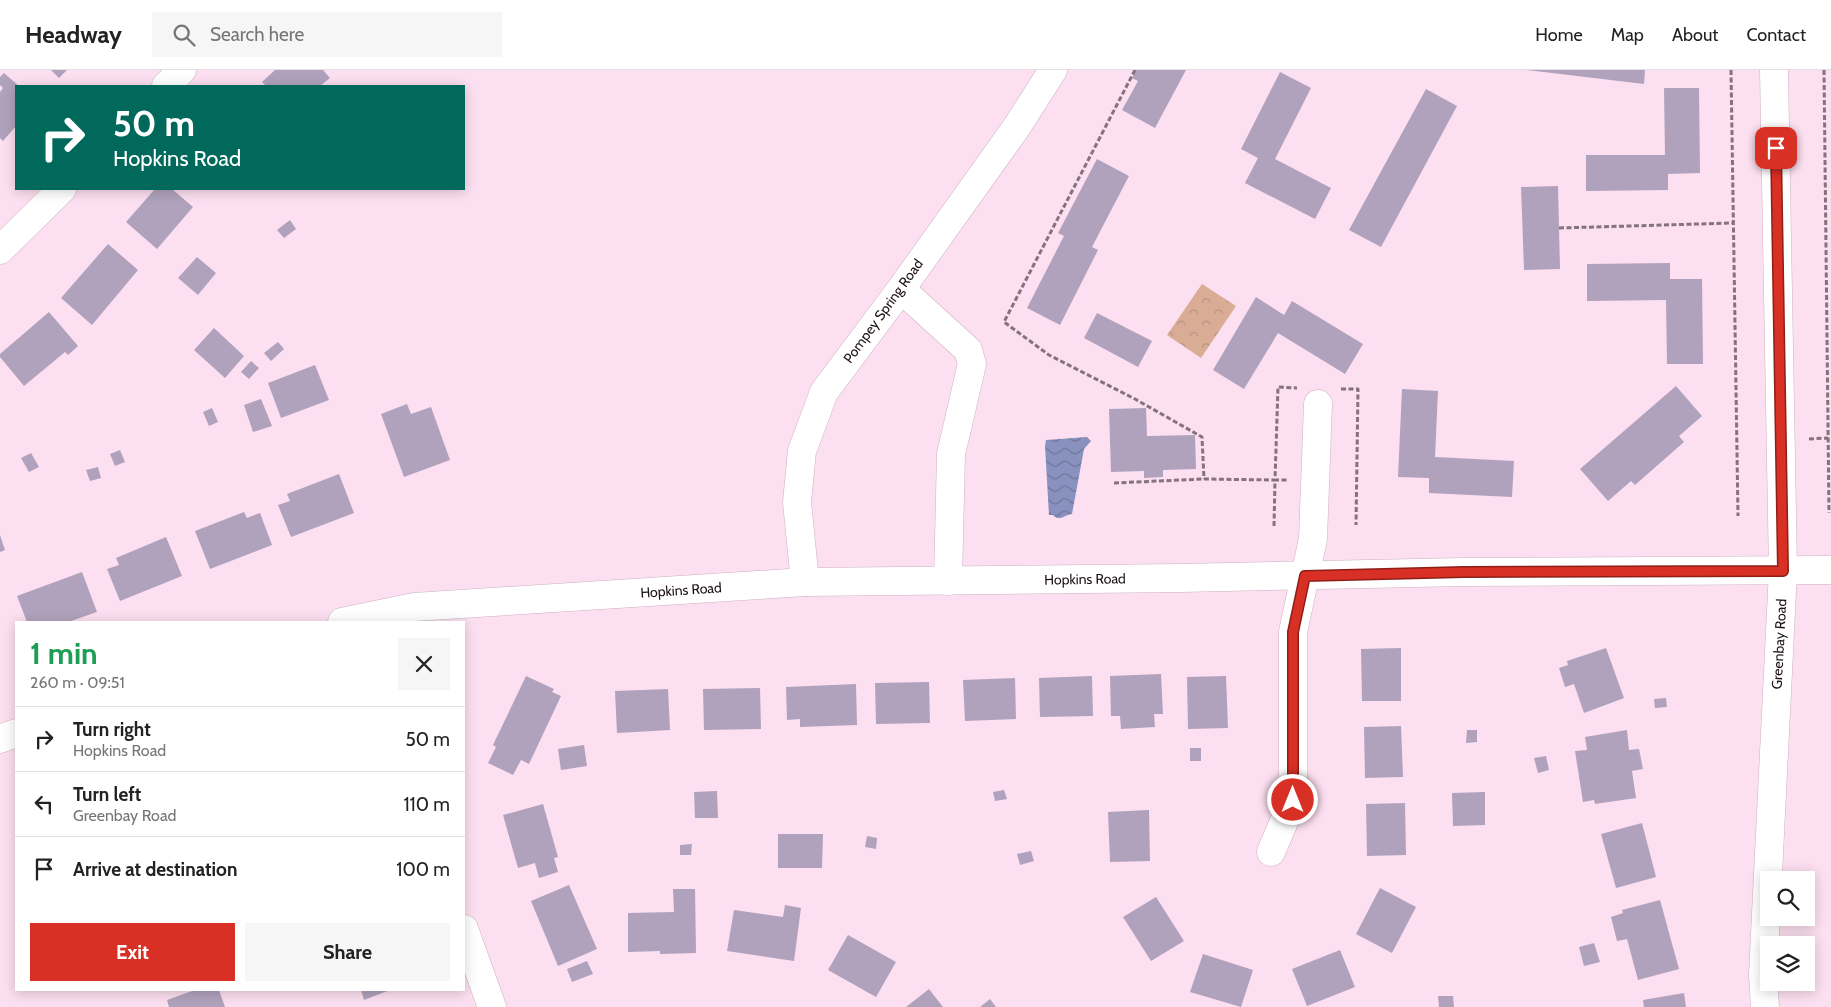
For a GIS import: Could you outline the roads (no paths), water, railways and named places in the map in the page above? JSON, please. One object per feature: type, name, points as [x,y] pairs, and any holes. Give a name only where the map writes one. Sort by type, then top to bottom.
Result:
[{"type":"street","points":[[167,85],[182,70]]},
{"type":"street","name":"Pompey Spring Road","points":[[805,582],[797,502],[802,451],[824,392],[1016,128],[1053,70]]},
{"type":"street","name":"Greenbay Road","points":[[1765,1007],[1763,975],[1783,571],[1774,70]]},
{"type":"street","points":[[0,250],[61,190]]},
{"type":"street","points":[[901,288],[968,350],[972,364],[951,454],[948,581]]},
{"type":"street","points":[[1272,852],[1293,800],[1293,632],[1314,526],[1318,393]]},
{"type":"street","name":"Hopkins Road","points":[[352,621],[805,582],[1305,576],[1464,572],[1831,570]]},
{"type":"street","points":[[0,739],[15,733]]},
{"type":"street","points":[[465,932],[492,1007]]},
{"type":"water","points":[[1087,437],[1091,441],[1084,449],[1072,514],[1060,518],[1049,515],[1046,440]]}]
